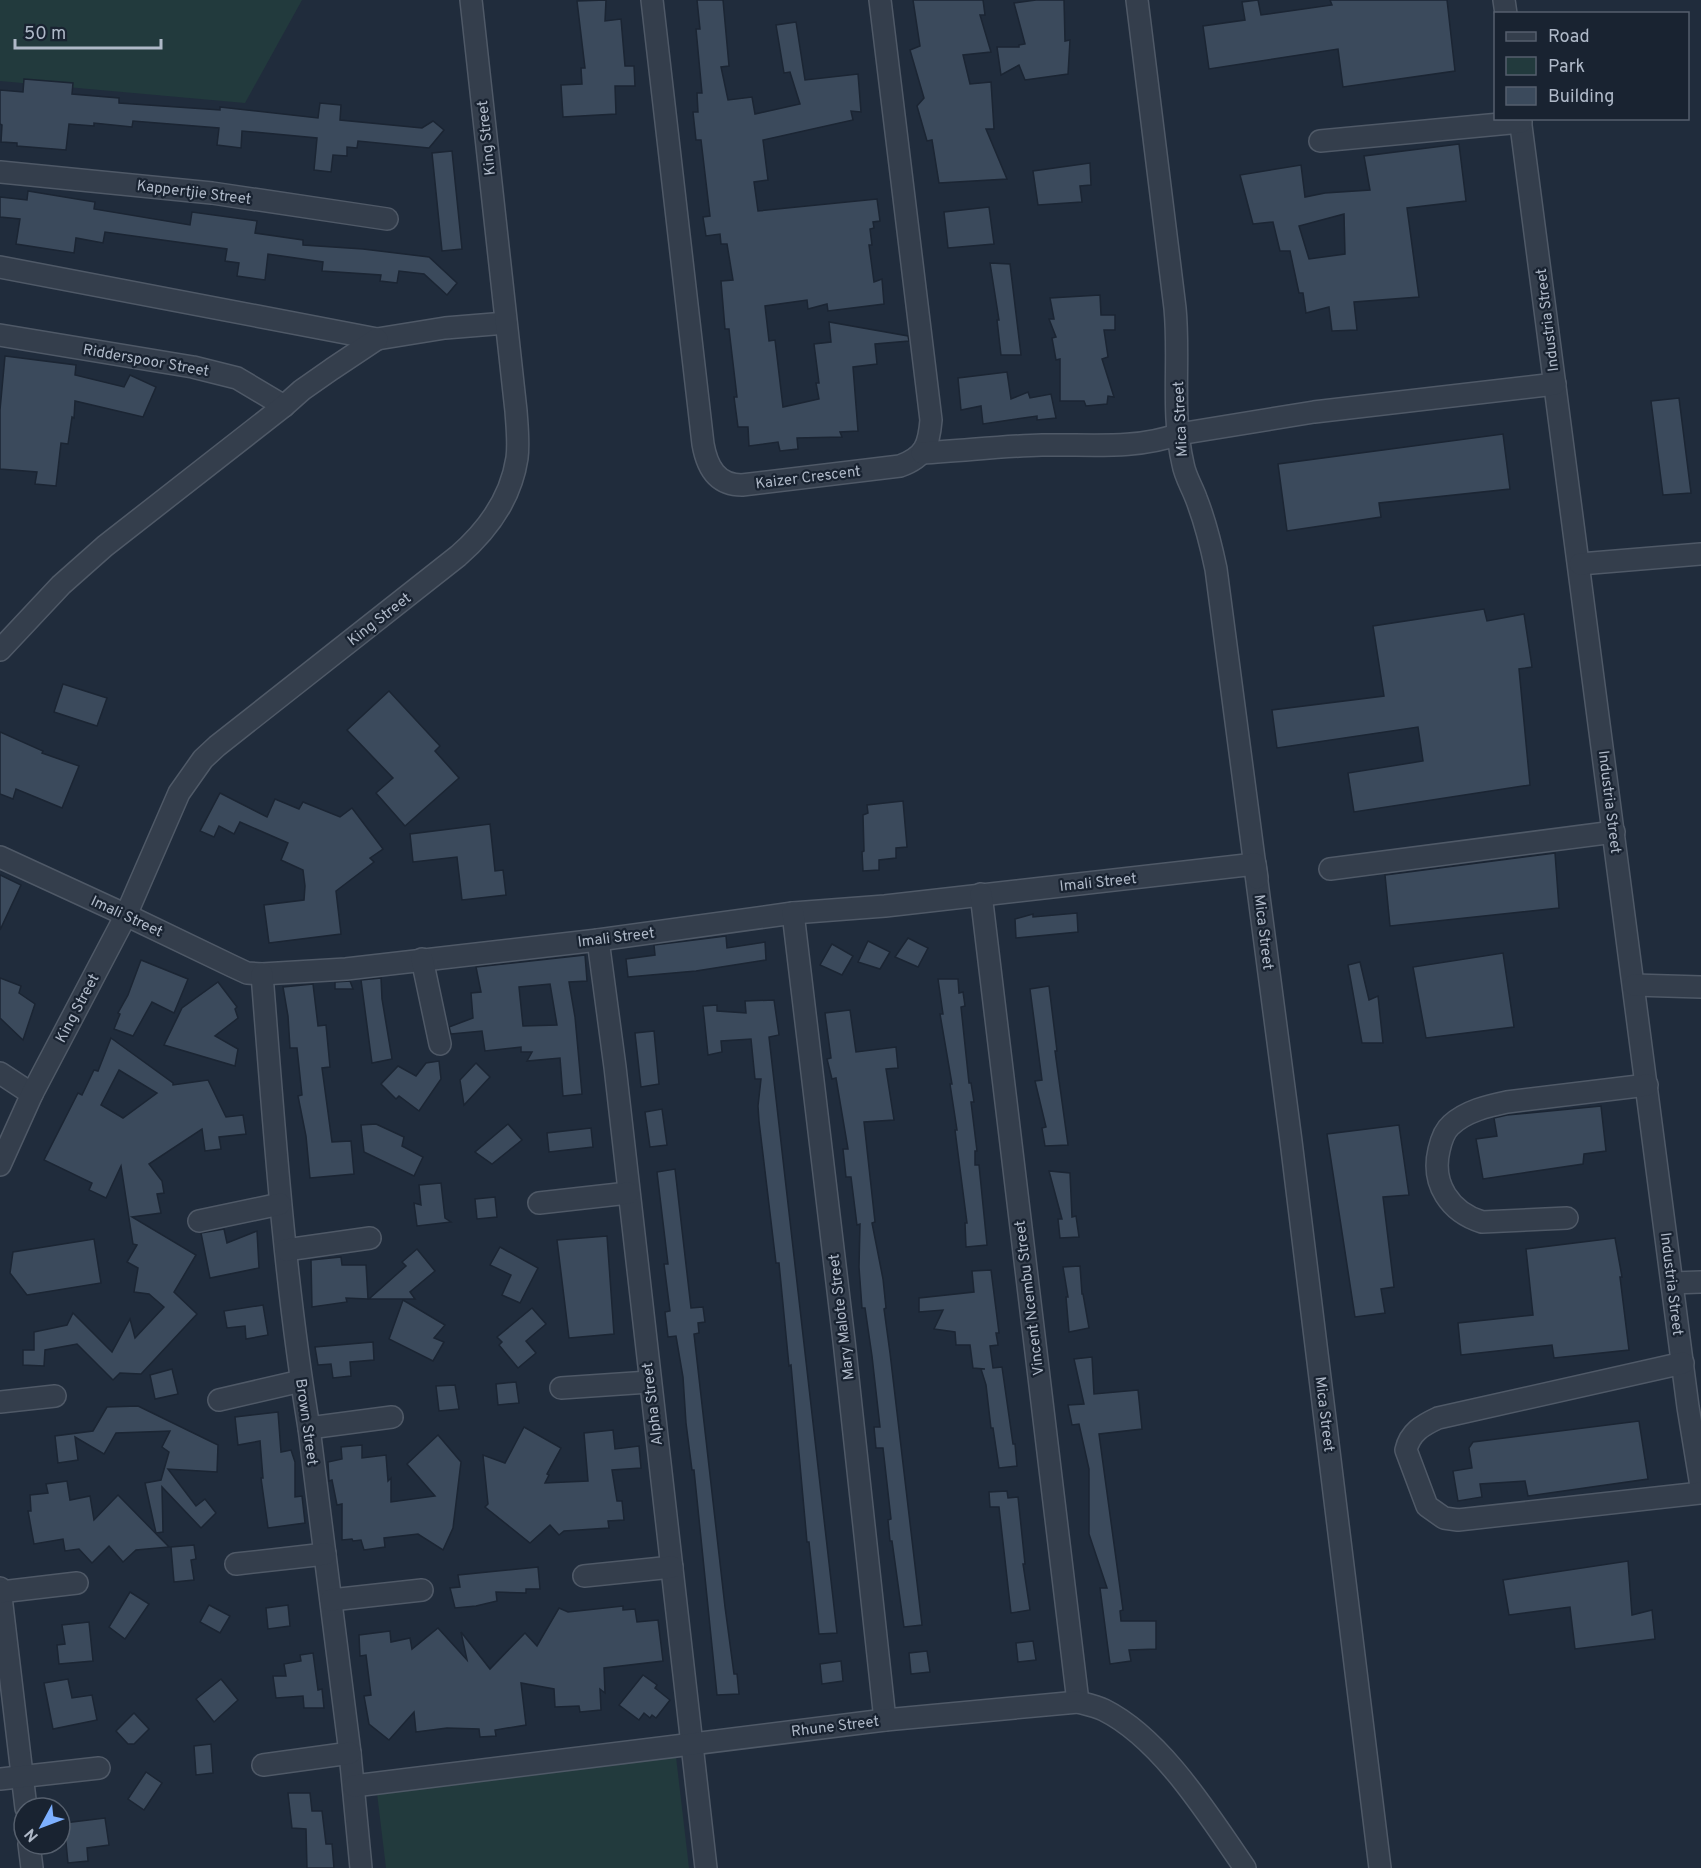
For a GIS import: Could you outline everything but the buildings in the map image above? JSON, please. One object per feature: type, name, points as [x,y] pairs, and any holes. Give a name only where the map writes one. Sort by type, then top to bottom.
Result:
[{"type":"street","name":"King Street","points":[[0,1165],[32,1094],[126,915],[179,793],[203,759],[232,733],[459,556],[487,528],[495,516],[511,479],[517,458],[516,411],[471,0]]},
{"type":"street","name":"Kaizer Crescent","points":[[652,0],[703,444],[708,464],[718,478],[728,483],[742,485],[900,466],[922,453]]},
{"type":"street","points":[[880,0],[931,420],[929,438],[922,453],[1042,445],[1132,444],[1314,412],[1555,384]]},
{"type":"street","name":"Mica Street","points":[[1137,0],[1175,308],[1179,434],[1183,466],[1205,522],[1216,569],[1327,1431],[1380,1868]]},
{"type":"street","points":[[1320,141],[1521,120]]},
{"type":"street","name":"Industria Street","points":[[1521,120],[1672,1283],[1701,1486]]},
{"type":"street","name":"Kappertjie Street","points":[[0,172],[212,193],[387,219]]},
{"type":"street","points":[[0,267],[377,339],[445,328],[506,322]]},
{"type":"street","name":"Ridderspoor Street","points":[[0,335],[193,366],[237,378],[284,406]]},
{"type":"street","points":[[0,650],[61,585],[96,554],[309,385],[377,339]]},
{"type":"street","points":[[1580,564],[1701,554]]},
{"type":"street","points":[[1330,869],[1614,832]]},
{"type":"street","name":"Imali Street","points":[[0,857],[247,973],[262,974],[346,969],[598,940],[793,913],[885,906],[1255,864]]},
{"type":"street","name":"Vincent Ncembu Street","points":[[981,894],[1078,1702]]},
{"type":"street","name":"Mary Malote Street","points":[[793,913],[843,1329],[885,1720]]},
{"type":"street","name":"Alpha Street","points":[[598,940],[615,1066],[649,1382],[706,1868]]},
{"type":"street","points":[[422,960],[440,1044]]},
{"type":"street","name":"Brown Street","points":[[262,974],[280,1204],[354,1786],[361,1868]]},
{"type":"street","points":[[1634,985],[1701,987]]},
{"type":"street","points":[[0,1073],[32,1094]]},
{"type":"street","points":[[1567,1218],[1482,1222],[1458,1211],[1448,1200],[1438,1182],[1437,1160],[1445,1133],[1463,1116],[1488,1106],[1647,1085]]},
{"type":"street","points":[[539,1203],[628,1193]]},
{"type":"street","points":[[199,1221],[280,1204]]},
{"type":"street","points":[[286,1250],[370,1238]]},
{"type":"street","points":[[1672,1283],[1701,1282]]},
{"type":"street","points":[[1683,1363],[1438,1418],[1412,1435],[1406,1450],[1427,1506],[1444,1518],[1458,1520],[1701,1493]]},
{"type":"street","points":[[219,1400],[301,1381]]},
{"type":"street","points":[[561,1388],[649,1382]]},
{"type":"street","points":[[0,1402],[55,1396]]},
{"type":"street","points":[[309,1428],[393,1417]]},
{"type":"street","points":[[236,1564],[325,1554]]},
{"type":"street","points":[[584,1576],[672,1567]]},
{"type":"street","points":[[24,1796],[0,1590],[77,1583]]},
{"type":"street","points":[[331,1600],[422,1590]]},
{"type":"street","name":"Rhune Street","points":[[354,1786],[885,1720],[1078,1702],[1104,1709],[1131,1727],[1168,1762],[1194,1794],[1245,1868]]},
{"type":"street","points":[[262,1765],[350,1754]]},
{"type":"street","points":[[0,1779],[99,1768]]},
{"type":"green space","points":[[0,0],[302,0],[245,103],[0,81]]},
{"type":"green space","points":[[676,1757],[689,1868],[386,1868],[377,1793]]}]
